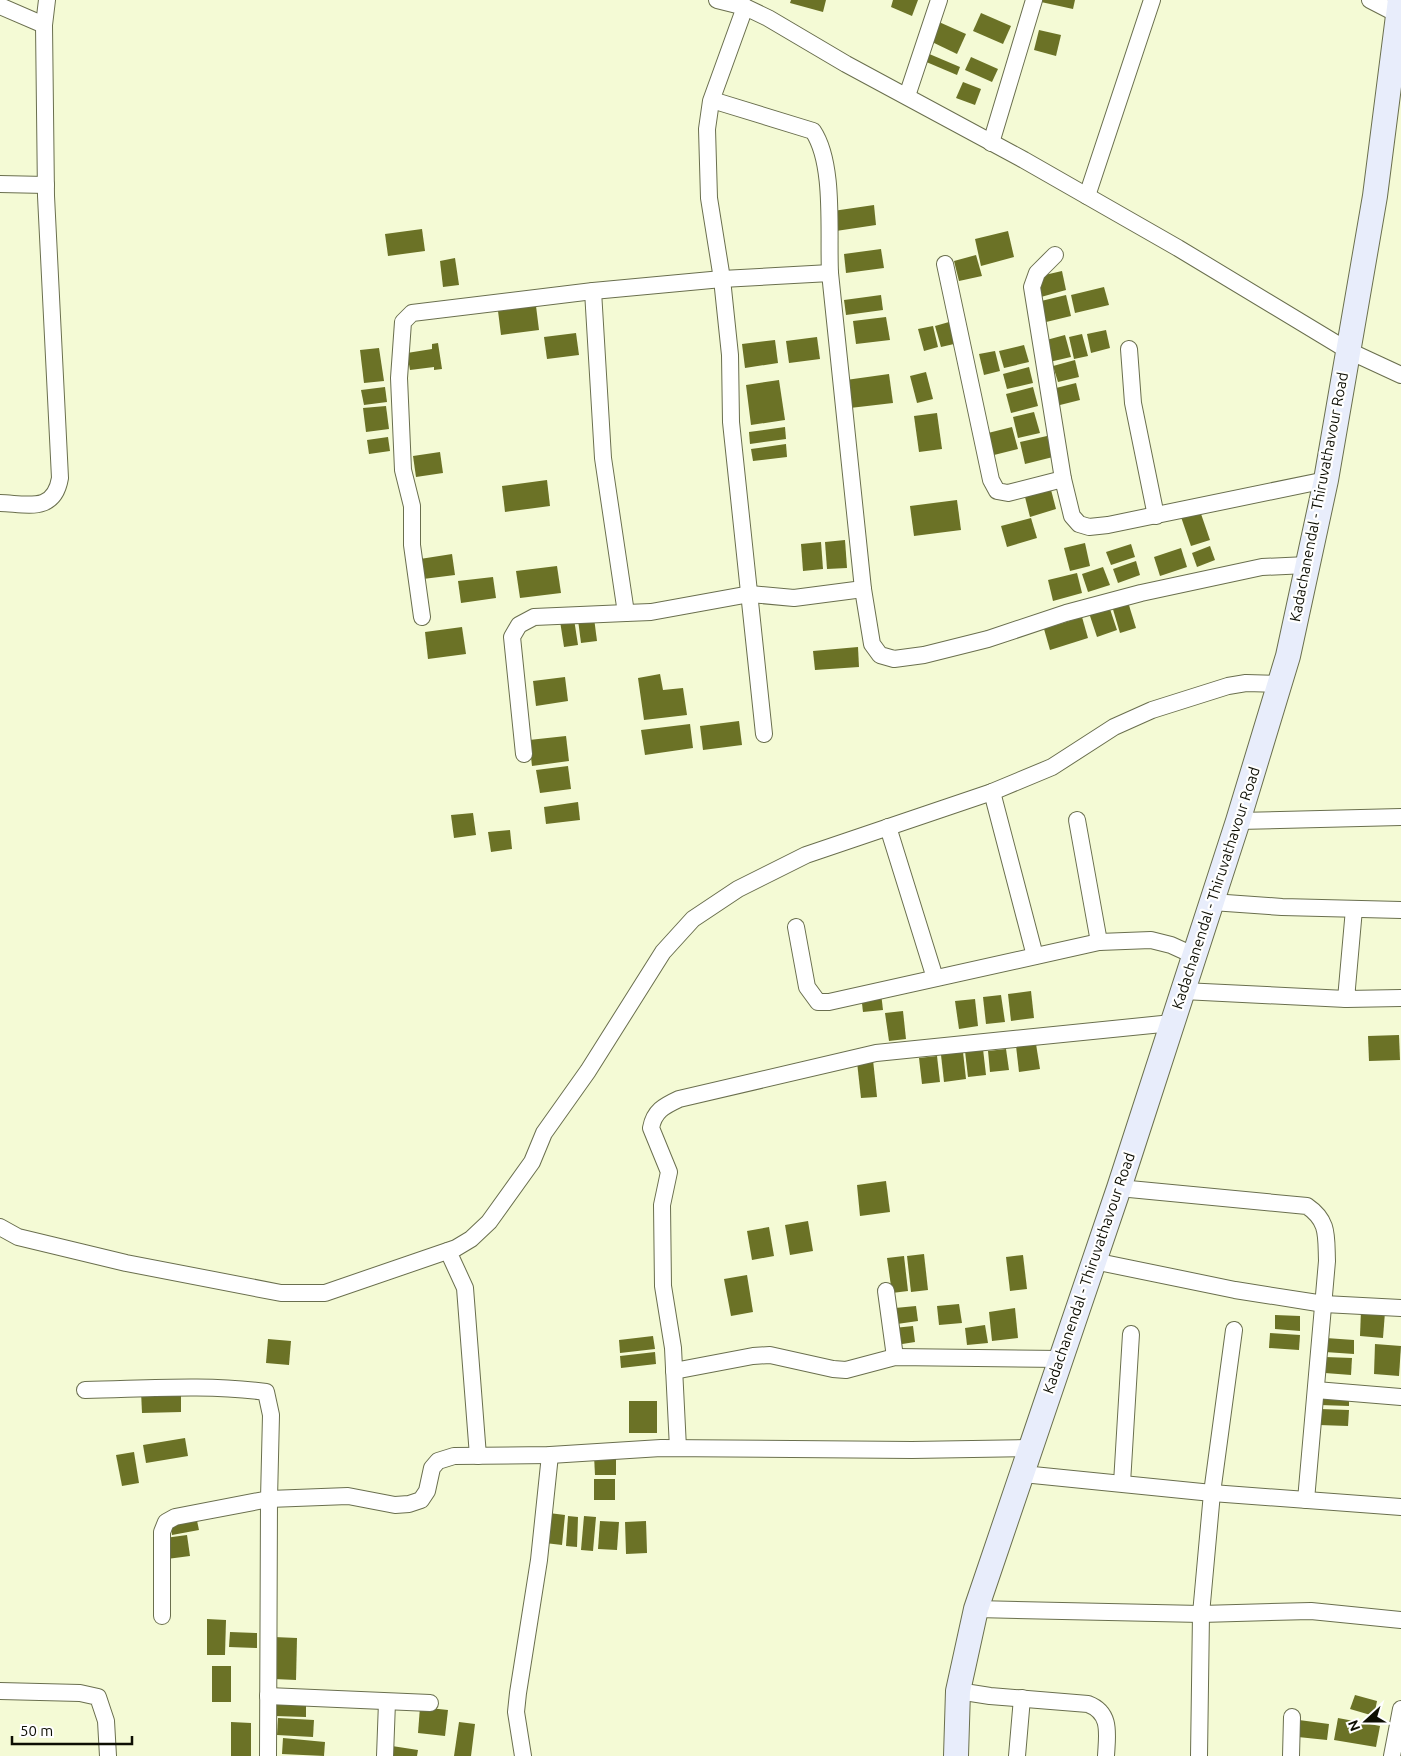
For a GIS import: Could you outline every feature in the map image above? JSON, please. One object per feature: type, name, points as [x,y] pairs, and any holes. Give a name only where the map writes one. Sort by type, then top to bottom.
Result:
[{"type":"main road","name":"Kadachanendal - Thiruvathavour Road","points":[[956,1756],[958,1691],[976,1609],[1119,1188],[1193,955],[1238,822],[1288,656],[1326,480],[1375,196],[1400,11]]},
{"type":"street","points":[[0,503],[43,504],[52,499],[58,489],[60,478],[46,185],[44,26],[47,0]]},
{"type":"street","points":[[717,0],[745,7],[1087,196],[1178,248],[1347,350],[1401,375]]},
{"type":"street","points":[[907,96],[939,0]]},
{"type":"street","points":[[991,143],[1034,0]]},
{"type":"street","points":[[1087,196],[1152,0]]},
{"type":"street","points":[[1370,0],[1400,11]]},
{"type":"street","points":[[0,6],[44,26]]},
{"type":"street","points":[[745,7],[712,100],[707,129],[709,198],[722,279],[730,355],[732,432],[764,734]]},
{"type":"street","points":[[712,100],[813,131],[820,142],[826,161],[830,273],[863,589],[872,644],[880,656],[894,659],[924,655],[988,639],[1066,613],[1141,593],[1262,567],[1307,565]]},
{"type":"street","points":[[0,184],[46,185]]},
{"type":"street","points":[[1055,255],[1037,273],[1032,287],[1063,479],[1072,516],[1079,524],[1089,527],[1156,516],[1326,480]]},
{"type":"street","points":[[945,264],[991,480],[997,490],[1008,493],[1063,479]]},
{"type":"street","points":[[422,617],[412,545],[412,506],[403,470],[399,378],[403,322],[412,313],[593,291],[722,279],[830,273]]},
{"type":"street","points":[[593,291],[603,458],[626,613]]},
{"type":"street","points":[[1129,349],[1133,403],[1156,516]]},
{"type":"street","points":[[524,754],[512,637],[519,625],[534,617],[651,612],[750,594],[794,598],[863,589]]},
{"type":"street","points":[[0,1227],[18,1237],[126,1263],[281,1293],[325,1293],[448,1251],[471,1239],[488,1222],[532,1162],[544,1133],[588,1071],[663,952],[693,919],[738,889],[806,855],[992,792],[1052,767],[1106,732],[1152,710],[1228,686],[1246,683],[1280,684]]},
{"type":"street","points":[[992,792],[1035,956]]},
{"type":"street","points":[[1238,822],[1401,817]]},
{"type":"street","points":[[1077,820],[1099,942]]},
{"type":"street","points":[[888,827],[934,978]]},
{"type":"street","points":[[1212,902],[1282,907],[1401,910]]},
{"type":"street","points":[[1346,999],[1354,909]]},
{"type":"street","points":[[796,927],[806,987],[818,1002],[829,1002],[1099,942],[1151,940],[1171,945],[1193,955]]},
{"type":"street","points":[[1183,991],[1346,999],[1401,998]]},
{"type":"street","points":[[678,1448],[674,1371],[664,1286],[662,1205],[669,1172],[651,1128],[657,1112],[665,1105],[679,1099],[876,1053],[1172,1023]]},
{"type":"street","points":[[1119,1188],[1307,1206],[1318,1214],[1325,1225],[1327,1261],[1306,1500]]},
{"type":"street","points":[[448,1251],[465,1288],[478,1456]]},
{"type":"street","points":[[1094,1261],[1235,1290],[1324,1304],[1401,1308]]},
{"type":"street","points":[[886,1291],[895,1357]]},
{"type":"street","points":[[1199,1756],[1201,1614],[1212,1493],[1234,1330]]},
{"type":"street","points":[[1122,1483],[1132,1334]]},
{"type":"street","points":[[674,1371],[754,1356],[770,1356],[846,1370],[895,1357],[1060,1359]]},
{"type":"street","points":[[85,1390],[183,1388],[241,1389],[266,1392],[271,1415],[268,1756]]},
{"type":"street","points":[[1316,1390],[1401,1397]]},
{"type":"street","points":[[162,1616],[162,1532],[166,1522],[184,1514],[269,1499],[348,1496],[395,1505],[409,1504],[421,1500],[427,1491],[432,1468],[438,1461],[454,1456],[678,1448],[912,1450],[1030,1448]]},
{"type":"street","points":[[523,1756],[516,1712],[539,1560],[550,1454]]},
{"type":"street","points":[[1023,1474],[1212,1493],[1401,1507]]},
{"type":"street","points":[[976,1609],[1201,1614],[1311,1611],[1401,1620]]},
{"type":"street","points":[[0,1691],[80,1693],[98,1697],[106,1721],[108,1756]]},
{"type":"street","points":[[958,1691],[1088,1704],[1097,1707],[1104,1714],[1107,1728],[1106,1756]]},
{"type":"street","points":[[268,1696],[430,1703]]},
{"type":"street","points":[[1017,1756],[1022,1698]]},
{"type":"street","points":[[385,1756],[387,1702]]},
{"type":"street","points":[[1392,1756],[1401,1709]]},
{"type":"street","points":[[1291,1756],[1292,1717]]},
{"type":"building","points":[[791,0],[826,0],[823,12],[790,3]]},
{"type":"building","points":[[893,0],[918,0],[912,16],[891,7]]},
{"type":"building","points":[[1041,0],[1075,0],[1073,9],[1041,2]]},
{"type":"building","points":[[981,13],[1011,26],[1003,44],[973,31]]},
{"type":"building","points":[[939,22],[966,34],[957,54],[930,41]]},
{"type":"building","points":[[1039,30],[1061,35],[1056,56],[1034,50]]},
{"type":"building","points":[[927,53],[960,67],[957,75],[924,61]]},
{"type":"building","points":[[971,57],[998,69],[992,82],[965,70]]},
{"type":"building","points":[[963,82],[981,89],[975,105],[956,98]]},
{"type":"building","points":[[874,205],[876,225],[836,231],[833,211]]},
{"type":"building","points":[[422,229],[425,251],[388,256],[385,234]]},
{"type":"building","points":[[1008,231],[1014,257],[981,266],[975,239]]},
{"type":"building","points":[[881,249],[884,268],[846,273],[844,254]]},
{"type":"building","points":[[976,255],[982,276],[959,281],[954,261]]},
{"type":"building","points":[[455,258],[459,285],[443,287],[440,261]]},
{"type":"building","points":[[1062,271],[1066,290],[1041,297],[1036,277]]},
{"type":"building","points":[[1104,287],[1109,305],[1075,313],[1071,295]]},
{"type":"building","points":[[881,295],[883,310],[846,315],[844,300]]},
{"type":"building","points":[[1066,295],[1071,316],[1042,323],[1037,302]]},
{"type":"building","points":[[536,306],[539,330],[501,335],[498,311]]},
{"type":"building","points":[[886,317],[890,340],[856,344],[853,321]]},
{"type":"building","points":[[949,322],[954,344],[941,347],[935,326]]},
{"type":"building","points":[[933,326],[938,347],[924,351],[918,329]]},
{"type":"building","points":[[1106,330],[1110,348],[1091,353],[1087,334]]},
{"type":"building","points":[[576,333],[579,355],[547,359],[544,337]]},
{"type":"building","points":[[1082,334],[1088,356],[1074,359],[1069,337]]},
{"type":"building","points":[[1065,335],[1071,357],[1045,363],[1039,342]]},
{"type":"building","points":[[817,337],[820,359],[789,363],[786,341]]},
{"type":"building","points":[[775,340],[778,363],[745,368],[742,344]]},
{"type":"building","points":[[438,343],[442,369],[434,370],[434,367],[410,370],[407,353],[432,349],[432,344]]},
{"type":"building","points":[[1024,345],[1029,362],[1004,368],[999,351]]},
{"type":"building","points":[[379,348],[384,381],[364,383],[360,350]]},
{"type":"building","points":[[995,351],[1000,371],[984,375],[979,354]]},
{"type":"building","points":[[1075,360],[1079,377],[1058,382],[1053,366]]},
{"type":"building","points":[[1029,367],[1033,383],[1007,389],[1003,374]]},
{"type":"building","points":[[926,372],[933,399],[917,403],[910,376]]},
{"type":"building","points":[[889,374],[893,403],[850,408],[846,380]]},
{"type":"building","points":[[779,380],[785,420],[751,425],[746,385]]},
{"type":"building","points":[[1076,383],[1080,400],[1056,406],[1052,389]]},
{"type":"building","points":[[385,387],[387,402],[364,405],[361,390]]},
{"type":"building","points":[[1033,387],[1038,406],[1011,413],[1006,394]]},
{"type":"building","points":[[386,406],[389,429],[366,432],[363,408]]},
{"type":"building","points":[[1034,412],[1040,433],[1018,438],[1013,417]]},
{"type":"building","points":[[937,413],[942,449],[919,452],[914,416]]},
{"type":"building","points":[[785,427],[786,439],[750,444],[749,432]]},
{"type":"building","points":[[1012,427],[1018,449],[994,455],[988,433]]},
{"type":"building","points":[[1047,436],[1053,457],[1025,464],[1020,442]]},
{"type":"building","points":[[388,437],[390,451],[369,454],[367,440]]},
{"type":"building","points":[[786,444],[787,457],[753,461],[751,449]]},
{"type":"building","points":[[440,452],[443,473],[416,477],[413,456]]},
{"type":"building","points":[[547,480],[550,506],[505,512],[502,486]]},
{"type":"building","points":[[1050,486],[1056,509],[1030,517],[1024,493]]},
{"type":"building","points":[[957,500],[961,530],[914,536],[910,506]]},
{"type":"building","points":[[1200,511],[1210,540],[1191,546],[1181,517]]},
{"type":"building","points":[[1031,518],[1037,538],[1007,547],[1001,526]]},
{"type":"building","points":[[845,540],[847,568],[827,569],[825,542]]},
{"type":"building","points":[[821,542],[823,569],[803,571],[801,544]]},
{"type":"building","points":[[1085,543],[1090,566],[1070,571],[1064,548]]},
{"type":"building","points":[[1131,544],[1135,557],[1111,565],[1106,552]]},
{"type":"building","points":[[1210,546],[1215,560],[1197,567],[1192,553]]},
{"type":"building","points":[[1181,548],[1187,567],[1160,576],[1154,557]]},
{"type":"building","points":[[452,554],[455,575],[423,579],[420,559]]},
{"type":"building","points":[[1136,561],[1140,575],[1118,583],[1113,569]]},
{"type":"building","points":[[557,566],[561,593],[520,598],[516,571]]},
{"type":"building","points":[[1103,567],[1110,585],[1088,592],[1082,574]]},
{"type":"building","points":[[1077,573],[1082,593],[1053,601],[1048,580]]},
{"type":"building","points":[[493,577],[496,598],[461,603],[458,581]]},
{"type":"building","points":[[1128,602],[1136,628],[1120,633],[1112,606]]},
{"type":"building","points":[[1109,606],[1117,630],[1097,637],[1089,613]]},
{"type":"building","points":[[1082,617],[1088,638],[1050,650],[1044,629]]},
{"type":"building","points":[[594,618],[597,641],[581,643],[578,620]]},
{"type":"building","points":[[574,619],[578,645],[564,647],[560,621]]},
{"type":"building","points":[[462,627],[466,654],[428,659],[425,632]]},
{"type":"building","points":[[858,647],[859,667],[815,670],[813,651]]},
{"type":"building","points":[[660,674],[663,690],[683,688],[687,715],[644,720],[638,678]]},
{"type":"building","points":[[565,677],[568,701],[536,706],[533,681]]},
{"type":"building","points":[[739,721],[742,745],[703,750],[700,726]]},
{"type":"building","points":[[690,724],[693,748],[645,755],[641,730]]},
{"type":"building","points":[[566,736],[569,761],[532,766],[529,740]]},
{"type":"building","points":[[568,766],[571,789],[540,793],[536,770]]},
{"type":"building","points":[[578,802],[580,820],[546,824],[544,807]]},
{"type":"building","points":[[473,813],[476,835],[454,838],[451,815]]},
{"type":"building","points":[[510,830],[512,849],[491,852],[488,832]]},
{"type":"building","points":[[1031,991],[1034,1018],[1011,1021],[1008,994]]},
{"type":"building","points":[[881,993],[883,1010],[863,1012],[861,995]]},
{"type":"building","points":[[1001,995],[1005,1022],[986,1024],[983,997]]},
{"type":"building","points":[[975,999],[978,1026],[959,1029],[955,1001]]},
{"type":"building","points":[[903,1011],[906,1039],[889,1041],[885,1013]]},
{"type":"building","points":[[1399,1035],[1400,1060],[1369,1061],[1368,1036]]},
{"type":"building","points":[[1036,1044],[1040,1069],[1019,1072],[1016,1046]]},
{"type":"building","points":[[983,1049],[986,1075],[968,1077],[965,1051]]},
{"type":"building","points":[[1006,1049],[1009,1070],[990,1072],[988,1051]]},
{"type":"building","points":[[963,1052],[966,1079],[944,1082],[941,1055]]},
{"type":"building","points":[[937,1056],[940,1082],[922,1084],[919,1058]]},
{"type":"building","points":[[873,1060],[877,1097],[861,1098],[857,1062]]},
{"type":"building","points":[[886,1181],[890,1212],[860,1216],[857,1185]]},
{"type":"building","points":[[808,1221],[813,1251],[790,1255],[785,1225]]},
{"type":"building","points":[[769,1227],[774,1256],[752,1260],[747,1231]]},
{"type":"building","points":[[924,1254],[928,1290],[911,1292],[907,1256]]},
{"type":"building","points":[[1023,1255],[1027,1289],[1010,1291],[1006,1257]]},
{"type":"building","points":[[904,1256],[908,1291],[892,1293],[887,1258]]},
{"type":"building","points":[[747,1275],[753,1312],[731,1316],[724,1279]]},
{"type":"building","points":[[959,1304],[962,1323],[939,1325],[937,1306]]},
{"type":"building","points":[[916,1306],[918,1321],[897,1324],[895,1308]]},
{"type":"building","points":[[1015,1308],[1018,1338],[992,1341],[989,1312]]},
{"type":"building","points":[[1361,1310],[1385,1312],[1383,1338],[1360,1336]]},
{"type":"building","points":[[1275,1315],[1300,1316],[1300,1331],[1275,1329]]},
{"type":"building","points":[[985,1325],[988,1343],[967,1345],[965,1328]]},
{"type":"building","points":[[913,1326],[915,1342],[896,1345],[894,1328]]},
{"type":"building","points":[[1270,1333],[1300,1335],[1299,1350],[1269,1348]]},
{"type":"building","points":[[653,1336],[655,1349],[620,1353],[619,1340]]},
{"type":"building","points":[[1326,1338],[1354,1340],[1354,1354],[1325,1352]]},
{"type":"building","points":[[268,1339],[291,1341],[289,1365],[266,1363]]},
{"type":"building","points":[[1375,1344],[1401,1346],[1399,1376],[1374,1374]]},
{"type":"building","points":[[655,1352],[656,1364],[621,1368],[620,1356]]},
{"type":"building","points":[[1325,1357],[1352,1358],[1351,1375],[1325,1373]]},
{"type":"building","points":[[181,1390],[181,1412],[142,1413],[141,1391]]},
{"type":"building","points":[[1321,1393],[1349,1395],[1349,1406],[1320,1405]]},
{"type":"building","points":[[629,1401],[657,1401],[657,1433],[629,1433]]},
{"type":"building","points":[[1320,1409],[1349,1410],[1348,1426],[1319,1425]]},
{"type":"building","points":[[185,1438],[188,1456],[146,1463],[143,1445]]},
{"type":"building","points":[[134,1452],[139,1483],[122,1486],[116,1455]]},
{"type":"building","points":[[616,1455],[616,1475],[595,1475],[594,1456]]},
{"type":"building","points":[[594,1479],[615,1479],[615,1500],[594,1500]]},
{"type":"building","points":[[549,1513],[565,1515],[562,1545],[545,1543]]},
{"type":"building","points":[[196,1516],[199,1530],[172,1535],[170,1520]]},
{"type":"building","points":[[568,1516],[578,1517],[577,1547],[566,1546]]},
{"type":"building","points":[[584,1516],[596,1517],[593,1551],[581,1550]]},
{"type":"building","points":[[600,1521],[619,1522],[617,1550],[598,1549]]},
{"type":"building","points":[[646,1521],[647,1553],[626,1554],[625,1522]]},
{"type":"building","points":[[187,1535],[190,1556],[167,1559],[165,1538]]},
{"type":"building","points":[[207,1619],[226,1620],[225,1655],[207,1655]]},
{"type":"building","points":[[230,1632],[257,1633],[257,1648],[229,1647]]},
{"type":"building","points":[[274,1637],[297,1638],[296,1680],[274,1679]]},
{"type":"building","points":[[212,1666],[231,1666],[231,1702],[212,1702]]},
{"type":"building","points":[[1355,1695],[1377,1701],[1374,1716],[1350,1709]]},
{"type":"building","points":[[276,1699],[306,1700],[306,1717],[275,1716]]},
{"type":"building","points":[[420,1707],[448,1710],[445,1736],[418,1733]]},
{"type":"building","points":[[278,1718],[314,1720],[313,1737],[277,1735]]},
{"type":"building","points":[[1338,1718],[1380,1726],[1376,1747],[1334,1740]]},
{"type":"building","points":[[1299,1720],[1329,1724],[1327,1740],[1298,1737]]},
{"type":"building","points":[[231,1722],[251,1723],[251,1756],[231,1756]]},
{"type":"building","points":[[459,1722],[475,1724],[471,1756],[454,1756]]},
{"type":"building","points":[[283,1738],[325,1742],[324,1756],[282,1754]]},
{"type":"building","points":[[392,1746],[418,1750],[417,1756],[391,1756]]}]
